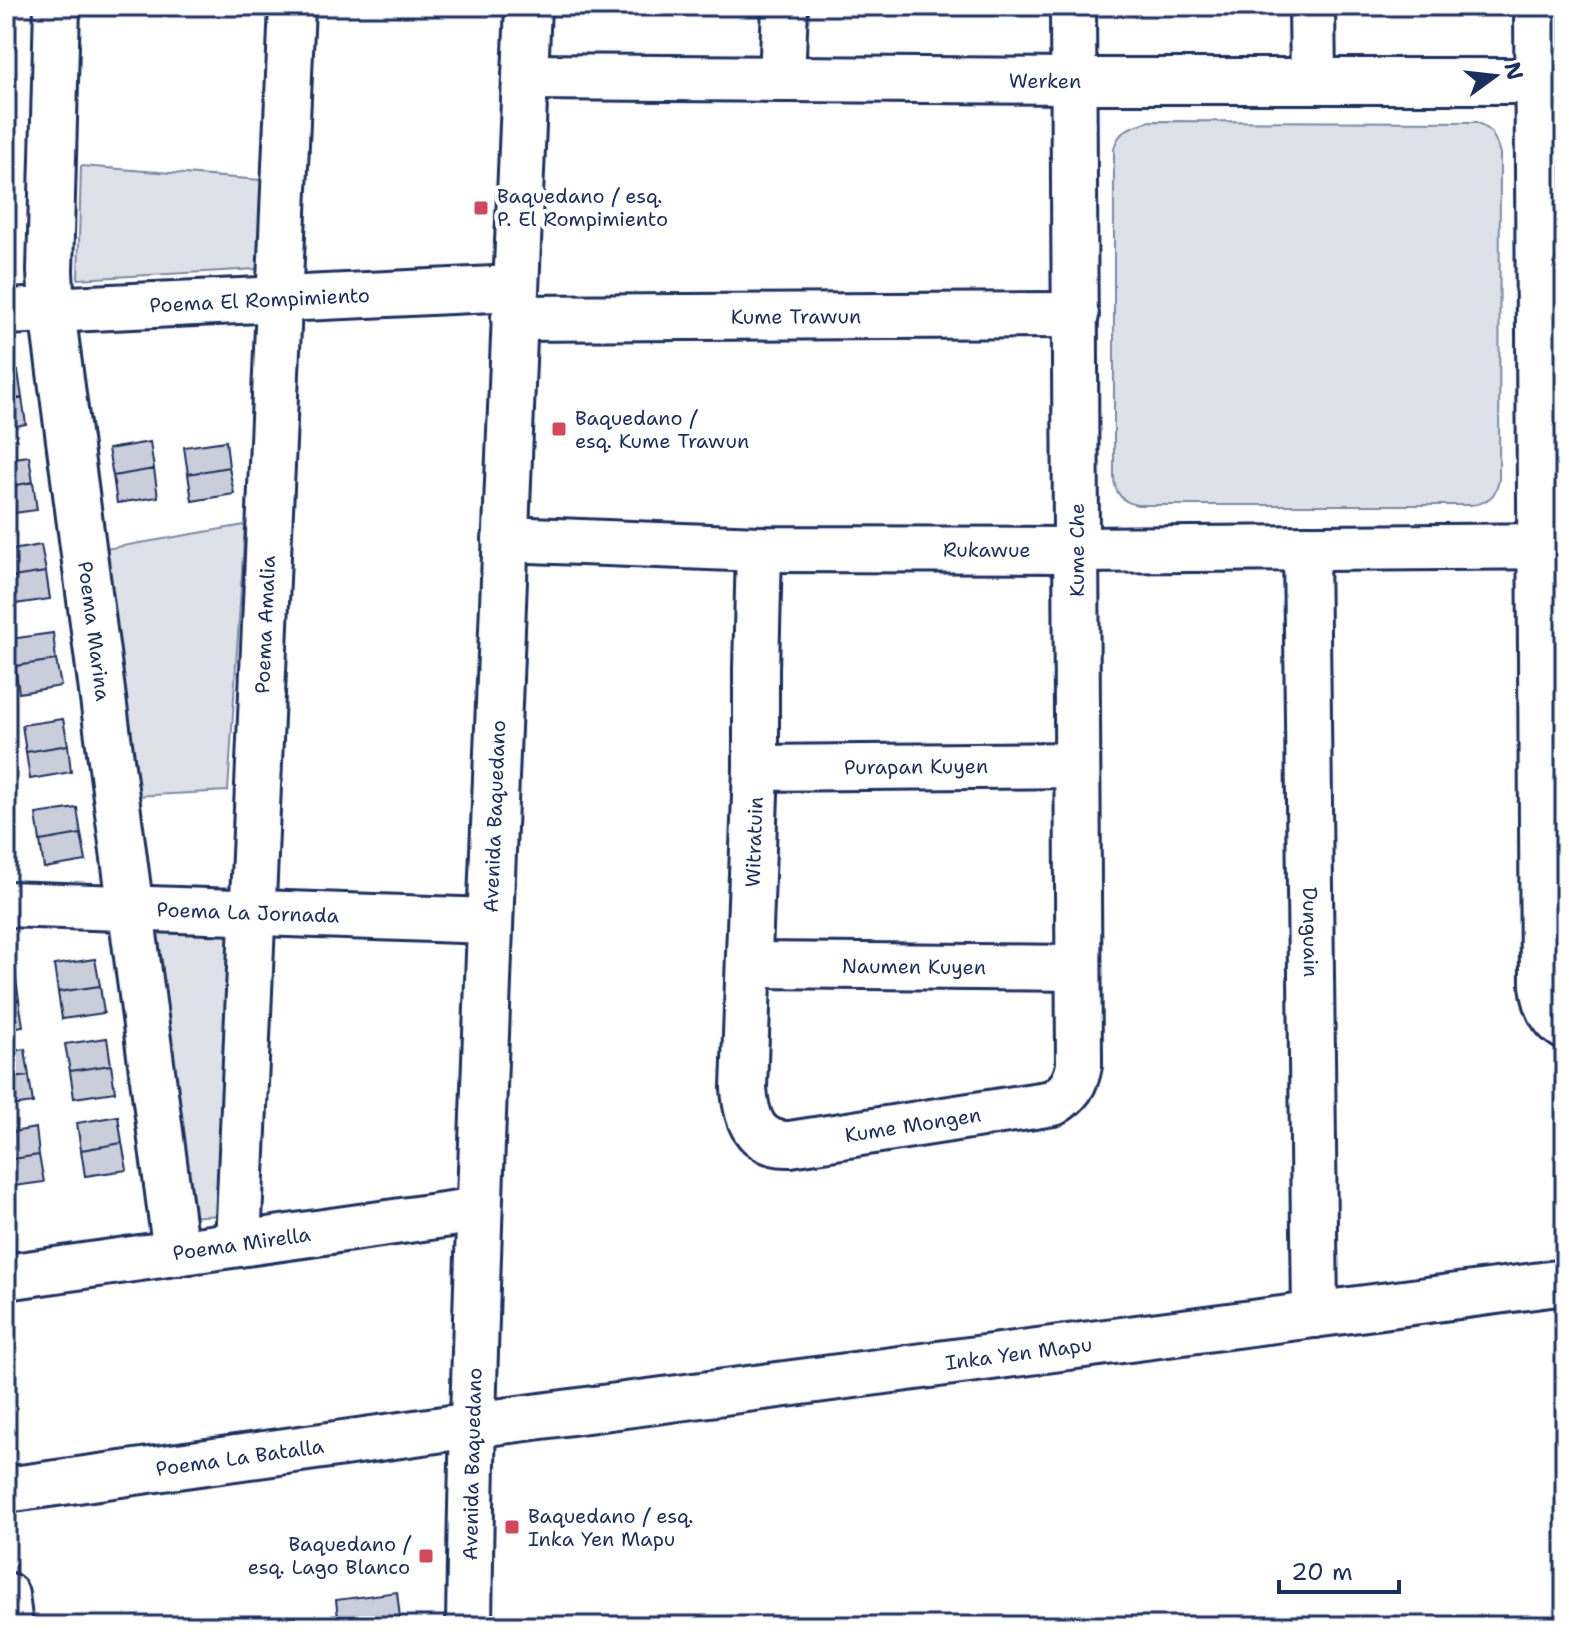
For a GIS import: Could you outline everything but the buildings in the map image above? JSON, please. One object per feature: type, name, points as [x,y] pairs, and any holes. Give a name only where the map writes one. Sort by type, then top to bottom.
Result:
[{"type":"street","name":"Poema Marina","points":[[57,6],[50,271],[52,311],[176,1253]]},
{"type":"street","name":"Poema Amalia","points":[[238,1244],[292,6]]},
{"type":"street","name":"Avenida Baquedano","points":[[469,1626],[479,1210],[528,6]]},
{"type":"street","points":[[782,79],[785,6]]},
{"type":"street","name":"Kume Che","points":[[1068,1092],[1079,1065],[1073,6]]},
{"type":"street","points":[[1312,6],[1313,81]]},
{"type":"street","points":[[1537,6],[1551,81],[1553,546],[1543,985],[1548,1007],[1562,1025]]},
{"type":"street","name":"Werken","points":[[525,77],[1551,81]]},
{"type":"street","name":"Poema El Rompimiento","points":[[6,312],[279,300],[514,303]]},
{"type":"street","name":"Kume Trawun","points":[[514,303],[1076,315]]},
{"type":"street","name":"Rukawue","points":[[505,539],[759,549],[1553,546]]},
{"type":"street","name":"Dunguain","points":[[1306,548],[1315,1315]]},
{"type":"street","name":"Witratuin","points":[[757,1131],[748,1116],[745,1097],[756,768],[759,549]]},
{"type":"street","name":"Purapan Kuyen","points":[[756,768],[1077,765]]},
{"type":"street","name":"Poema La Jornada","points":[[6,904],[490,921]]},
{"type":"street","name":"Naumen Kuyen","points":[[750,965],[1077,968]]},
{"type":"street","name":"Kume Mongen","points":[[757,1131],[771,1142],[790,1144],[1042,1106],[1053,1103],[1068,1092]]},
{"type":"street","name":"Poema Mirella","points":[[6,1277],[479,1210]]},
{"type":"street","name":"Inka Yen Mapu","points":[[472,1425],[1565,1282]]},
{"type":"street","name":"Poema La Batalla","points":[[6,1490],[472,1425]]},
{"type":"street","points":[[6,1595],[10,1626]]},
{"type":"shaded area","points":[[1151,121],[1476,122],[1489,131],[1500,154],[1499,479],[1490,498],[1470,505],[1137,505],[1120,495],[1114,476],[1114,149],[1123,133]]},
{"type":"shaded area","points":[[81,166],[261,180],[257,269],[78,279]]},
{"type":"shaded area","points":[[245,525],[228,791],[134,796],[105,549]]},
{"type":"shaded area","points":[[231,929],[226,1215],[180,1217],[147,930]]},
{"type":"place","name":"Baquedano / esq. P. El Rompimiento","points":[[481,208]]},
{"type":"place","name":"Baquedano / esq. Kume Trawun","points":[[559,429]]},
{"type":"place","name":"Baquedano / esq. Inka Yen Mapu","points":[[512,1527]]},
{"type":"place","name":"Baquedano / esq. Lago Blanco","points":[[426,1556]]}]
